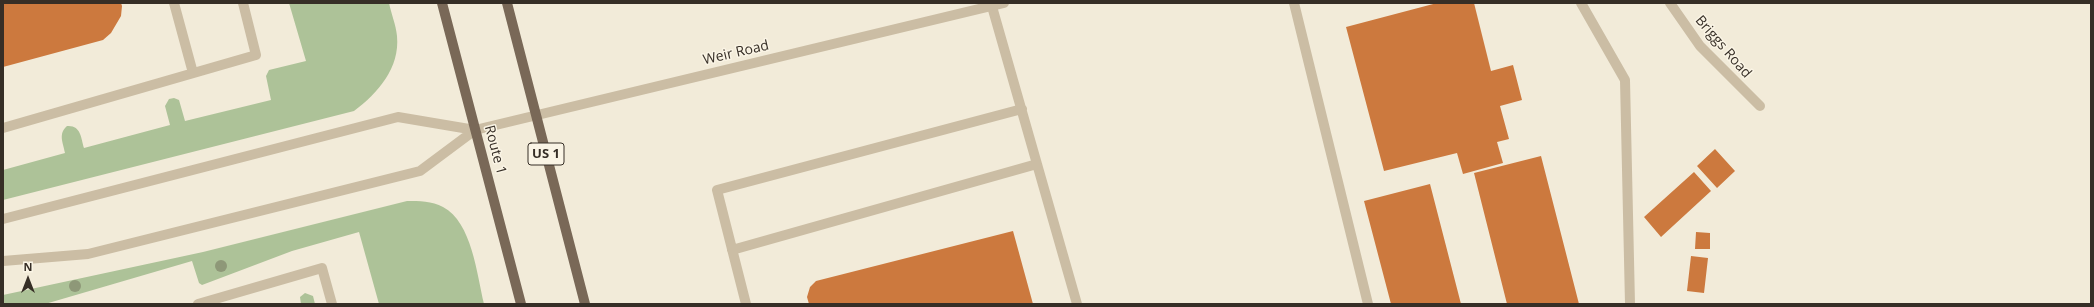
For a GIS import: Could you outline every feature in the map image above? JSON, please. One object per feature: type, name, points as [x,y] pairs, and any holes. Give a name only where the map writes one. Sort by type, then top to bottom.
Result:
[{"type":"main road","name":"Route 1","points":[[442,3],[521,304]]},
{"type":"main road","name":"US 1","points":[[507,3],[585,304]]},
{"type":"street","points":[[174,3],[193,73]]},
{"type":"street","points":[[3,128],[256,55],[243,3]]},
{"type":"street","name":"Weir Road","points":[[475,130],[992,4],[1004,3]]},
{"type":"street","points":[[1294,3],[1368,304]]},
{"type":"street","points":[[1581,3],[1624,80],[1630,304]]},
{"type":"street","name":"Briggs Road","points":[[1670,3],[1700,46],[1760,106]]},
{"type":"street","points":[[992,4],[1077,304]]},
{"type":"street","points":[[746,304],[717,190],[1022,109]]},
{"type":"street","points":[[3,219],[398,117],[475,130]]},
{"type":"street","points":[[3,261],[88,254],[420,171],[475,130]]},
{"type":"street","points":[[732,250],[1037,164]]},
{"type":"street","points":[[198,304],[322,268],[332,304]]},
{"type":"green space","points":[[289,3],[389,3],[397,36],[395,59],[386,79],[379,88],[354,111],[3,200],[3,170],[65,153],[62,135],[67,126],[72,126],[78,130],[84,148],[170,125],[165,106],[169,99],[174,98],[179,100],[185,121],[271,100],[266,76],[269,70],[306,61]]},
{"type":"green space","points":[[407,201],[425,202],[439,205],[453,214],[461,224],[472,250],[484,304],[379,304],[359,232],[292,251],[202,285],[199,283],[192,261],[45,304],[3,304],[3,295],[203,252]]},
{"type":"green space","points":[[305,293],[313,296],[315,304],[301,304],[300,297]]},
{"type":"building","points":[[3,3],[121,3],[122,6],[121,16],[111,33],[103,40],[3,67]]},
{"type":"building","points":[[1437,3],[1474,3],[1491,71],[1513,65],[1522,100],[1500,106],[1509,139],[1497,142],[1503,163],[1463,174],[1457,153],[1384,171],[1346,27]]},
{"type":"building","points":[[1715,149],[1735,171],[1717,188],[1697,166]]},
{"type":"building","points":[[1541,156],[1579,304],[1507,304],[1474,173]]},
{"type":"building","points":[[1694,172],[1711,191],[1661,237],[1644,217]]},
{"type":"building","points":[[1430,184],[1461,304],[1391,304],[1364,201]]},
{"type":"building","points":[[1013,231],[1033,304],[809,304],[807,297],[810,287],[816,281]]},
{"type":"building","points":[[1696,232],[1710,233],[1710,249],[1695,249]]},
{"type":"building","points":[[1691,256],[1708,258],[1704,293],[1687,291]]}]
